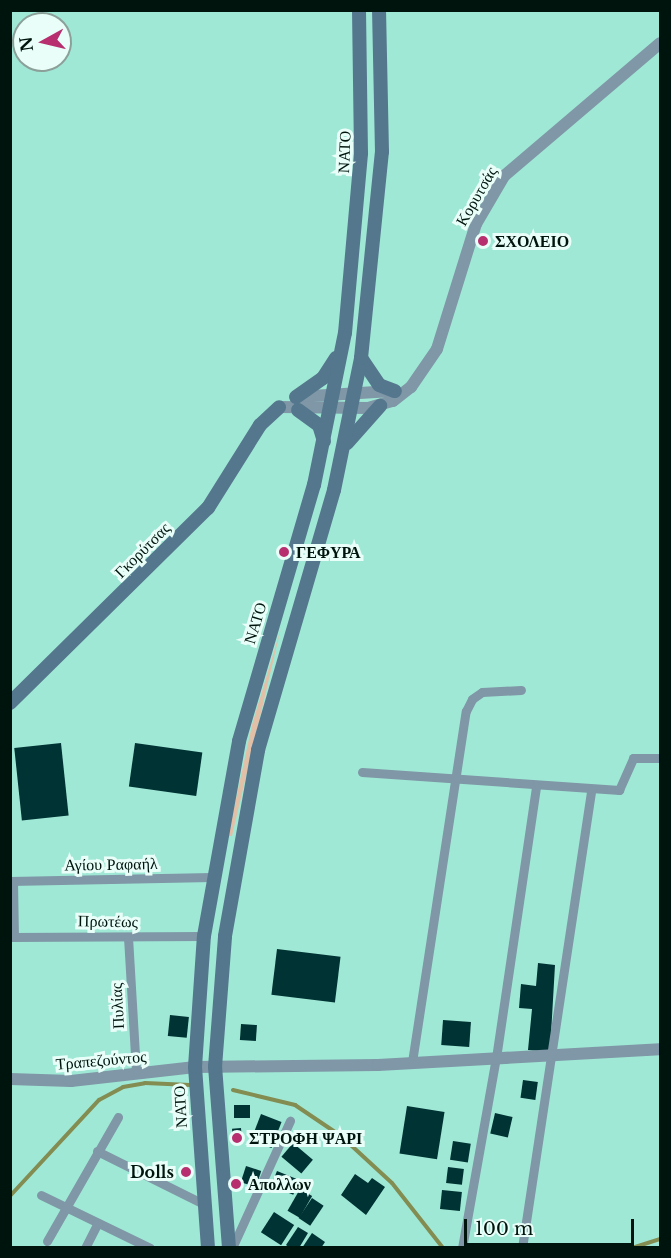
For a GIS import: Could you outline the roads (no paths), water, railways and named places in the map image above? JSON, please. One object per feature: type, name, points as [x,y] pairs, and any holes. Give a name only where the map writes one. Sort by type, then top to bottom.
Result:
[{"type":"main road","name":"ΝΑΤΟ","points":[[208,1248],[195,1067],[204,936],[212,877],[239,741],[324,442],[345,333],[361,153],[359,10]]},
{"type":"main road","points":[[230,1248],[215,1067],[225,936],[245,805],[271,698],[344,447],[356,391],[381,152],[379,10]]},
{"type":"main road","points":[[324,442],[319,425],[297,403],[332,367],[345,333]]},
{"type":"main road","points":[[361,358],[379,385],[395,391]]},
{"type":"main road","points":[[344,447],[380,406]]},
{"type":"main road","name":"Γκορύτσας","points":[[10,703],[208,508],[260,424],[279,407]]},
{"type":"street","name":"Κορυτσάς","points":[[411,387],[437,349],[476,224],[504,176],[537,144],[660,43]]},
{"type":"street","points":[[279,407],[335,392],[395,391],[411,387]]},
{"type":"street","points":[[297,403],[331,410],[351,411],[380,406],[411,387]]},
{"type":"street","points":[[412,1062],[453,779],[472,699],[494,689],[521,690]]},
{"type":"street","points":[[363,772],[591,790],[621,789],[633,758],[660,758]]},
{"type":"street","points":[[462,1248],[496,1058],[536,786]]},
{"type":"street","points":[[522,1248],[553,1055],[591,790]]},
{"type":"street","name":"Αγίου Ραφαήλ","points":[[12,881],[212,877]]},
{"type":"street","points":[[12,881],[12,937]]},
{"type":"street","name":"Πρωτέως","points":[[12,937],[204,936]]},
{"type":"street","name":"Πυλίας","points":[[128,937],[136,1073]]},
{"type":"street","name":"Τραπεζούντος","points":[[10,1079],[71,1081],[195,1067],[412,1062],[660,1049]]},
{"type":"street","points":[[47,1241],[64,1206],[118,1117]]},
{"type":"street","points":[[230,1248],[290,1121]]},
{"type":"street","points":[[97,1151],[204,1204]]},
{"type":"street","points":[[41,1195],[145,1246]]},
{"type":"street","points":[[85,1248],[98,1223]]},
{"type":"waterway","points":[[10,1196],[99,1100],[123,1087],[145,1083],[190,1085]]},
{"type":"waterway","points":[[233,1090],[295,1105],[341,1136],[392,1183],[443,1248]]},
{"type":"waterway","points":[[632,1248],[660,1239]]},
{"type":"place","name":"ΣΧΟΛΕΙΟ","points":[[483,241]]},
{"type":"place","name":"ΓΕΦΥΡΑ","points":[[284,552]]},
{"type":"place","name":"ΣΤΡΟΦΗ ΨΑΡΙ","points":[[237,1138]]},
{"type":"place","name":"Dolls","points":[[186,1172]]},
{"type":"place","name":"Απολλων","points":[[236,1184]]}]
